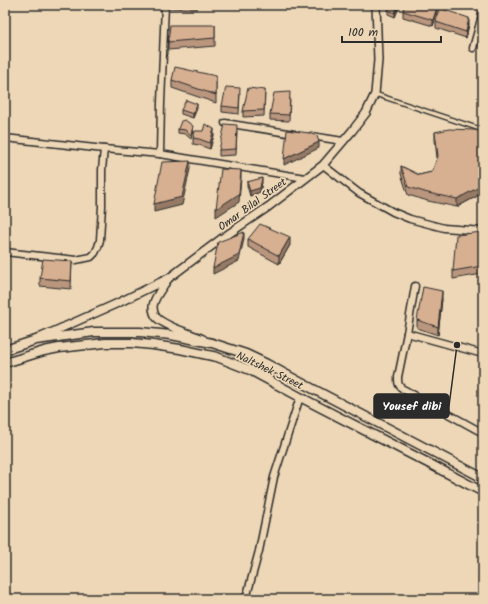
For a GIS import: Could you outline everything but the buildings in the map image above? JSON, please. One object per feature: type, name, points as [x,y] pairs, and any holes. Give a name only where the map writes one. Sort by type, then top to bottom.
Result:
[{"type":"main road","name":"Naltshek Street","points":[[5,350],[36,340],[94,332],[171,335],[212,343],[246,354],[267,364],[483,478]]},
{"type":"main road","name":"Naltshek Street","points":[[5,363],[44,351],[105,343],[152,345],[180,349],[217,358],[250,370],[483,492]]},
{"type":"street","points":[[160,154],[165,5]]},
{"type":"street","name":"Omar Bilal Street","points":[[36,340],[118,303],[168,278],[268,207],[323,165],[366,113],[375,94],[378,60],[376,5]]},
{"type":"street","points":[[473,48],[483,12]]},
{"type":"street","points":[[225,123],[299,134]]},
{"type":"street","points":[[306,136],[343,141]]},
{"type":"street","points":[[5,138],[160,154],[305,178]]},
{"type":"street","points":[[5,252],[76,260],[91,257],[95,253],[101,233],[102,170],[104,149]]},
{"type":"street","points":[[323,165],[359,193],[393,212],[410,219],[444,228],[483,231]]},
{"type":"street","points":[[168,278],[153,305],[154,313],[158,319],[212,343]]},
{"type":"street","points":[[415,286],[398,384],[483,433]]},
{"type":"street","points":[[407,333],[483,354]]},
{"type":"street","points":[[244,599],[247,595],[259,551],[274,477],[300,397]]},
{"type":"lane","points":[[375,94],[483,130]]},
{"type":"place","name":"Yousef dibi","points":[[457,345]]}]
